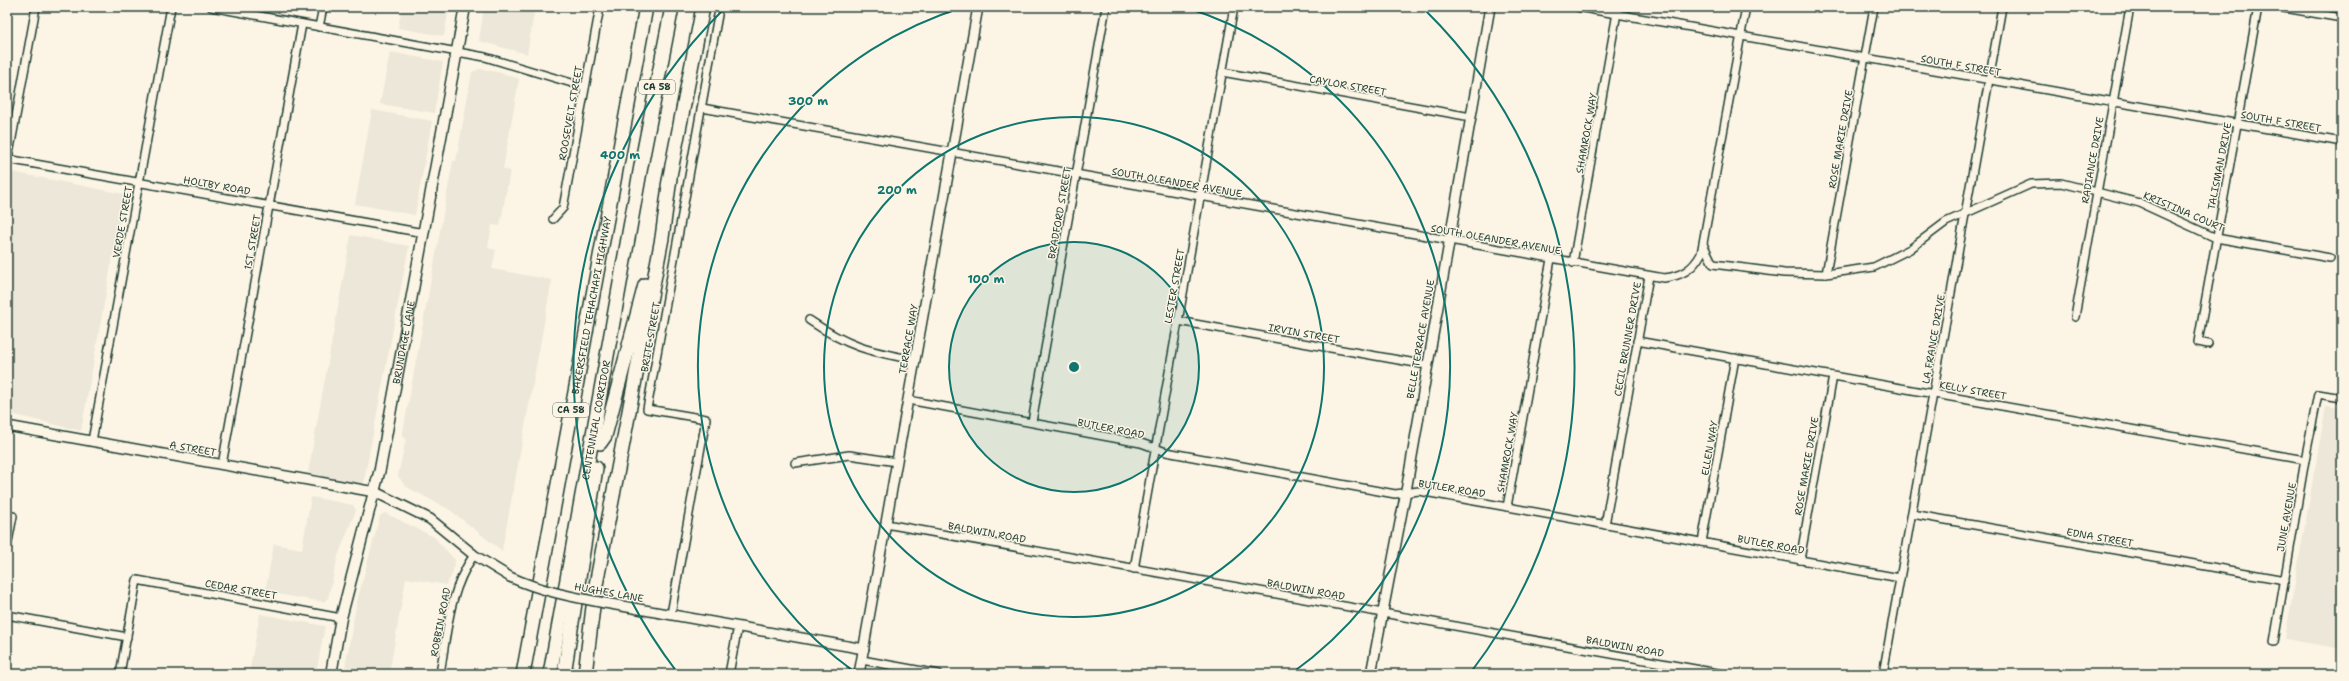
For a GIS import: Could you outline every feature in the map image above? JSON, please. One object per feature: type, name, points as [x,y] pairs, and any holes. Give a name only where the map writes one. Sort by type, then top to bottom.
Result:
[{"type":"highway","points":[[620,147],[639,7]]},
{"type":"highway","name":"BAKERSFIELD TEHACHAPI HIGHWAY","points":[[523,674],[646,7]]},
{"type":"highway","name":"CA 58","points":[[641,166],[672,7]]},
{"type":"highway","points":[[600,444],[605,436],[628,352],[670,178],[703,7]]},
{"type":"highway","points":[[564,674],[619,327],[641,166]]},
{"type":"highway","name":"CENTENNIAL CORRIDOR","points":[[550,674],[641,166]]},
{"type":"highway","points":[[586,674],[593,601],[661,246],[670,178]]},
{"type":"main road","name":"BRUNDAGE LANE","points":[[331,674],[341,618],[375,492],[465,7]]},
{"type":"street","points":[[7,161],[36,7]]},
{"type":"street","name":"VERDE STREET","points":[[92,441],[171,7]]},
{"type":"street","points":[[211,7],[508,62],[585,87]]},
{"type":"street","points":[[319,27],[323,7]]},
{"type":"street","name":"ROOSEVELT STREET","points":[[553,220],[563,208],[600,7]]},
{"type":"street","name":"TERRACE WAY","points":[[859,674],[978,7]]},
{"type":"street","name":"BRADFORD STREET","points":[[1032,422],[1106,7]]},
{"type":"street","name":"LESTER STREET","points":[[1134,569],[1234,7]]},
{"type":"street","name":"BELLE TERRACE AVENUE","points":[[1371,674],[1406,491],[1490,7]]},
{"type":"street","name":"SOUTH F STREET","points":[[1578,7],[1618,10],[1741,36],[2342,142]]},
{"type":"street","name":"CECIL BRUNNER DRIVE","points":[[1605,525],[1649,276],[1664,278],[1684,274],[1697,261],[1704,246],[1746,7]]},
{"type":"street","name":"ROSE MARIE DRIVE","points":[[1826,274],[1874,7]]},
{"type":"street","name":"LA FRANCE DRIVE","points":[[1883,674],[2002,7]]},
{"type":"street","name":"RADIANCE DRIVE","points":[[2075,317],[2130,7]]},
{"type":"street","name":"TALISMAN DRIVE","points":[[2208,344],[2198,342],[2258,7]]},
{"type":"street","points":[[2278,7],[2342,18]]},
{"type":"street","name":"SHAMROCK WAY","points":[[1573,263],[1618,10]]},
{"type":"street","name":"BRITE STREET","points":[[671,614],[706,419],[647,409],[718,15]]},
{"type":"street","name":"1ST STREET","points":[[222,465],[302,24]]},
{"type":"street","name":"CAYLOR STREET","points":[[1222,72],[1471,117]]},
{"type":"street","name":"SOUTH OLEANDER AVENUE","points":[[702,108],[1649,276]]},
{"type":"street","name":"HOLTBY ROAD","points":[[7,161],[139,181],[424,232]]},
{"type":"street","name":"KRISTINA COURT","points":[[1965,214],[2031,184],[2061,183],[2140,203],[2216,238],[2330,258]]},
{"type":"street","points":[[1704,246],[1713,264],[1784,273],[1826,274],[1874,267],[1910,249],[1946,222],[1965,214]]},
{"type":"street","name":"SHAMROCK WAY","points":[[1507,507],[1551,259]]},
{"type":"street","points":[[809,320],[849,345],[866,351],[915,360]]},
{"type":"street","name":"IRVIN STREET","points":[[1178,320],[1427,365]]},
{"type":"street","name":"KELLY STREET","points":[[1637,341],[2305,460]]},
{"type":"street","name":"ELLEN WAY","points":[[1702,542],[1735,358]]},
{"type":"street","name":"ROSE MARIE DRIVE","points":[[1800,560],[1833,376]]},
{"type":"street","name":"JUNE AVENUE","points":[[2274,642],[2305,460],[2318,394],[2342,398]]},
{"type":"street","name":"BUTLER ROAD","points":[[908,400],[1141,443],[1166,452],[1394,494],[1406,491],[1419,491],[1900,578]]},
{"type":"street","name":"A STREET","points":[[7,426],[375,492]]},
{"type":"street","points":[[795,462],[849,455],[897,462]]},
{"type":"street","name":"HUGHES LANE","points":[[375,492],[430,519],[474,555],[510,578],[529,586],[554,593],[605,603],[864,649]]},
{"type":"street","name":"EDNA STREET","points":[[1912,514],[2285,580]]},
{"type":"street","points":[[7,547],[13,516]]},
{"type":"street","name":"BALDWIN ROAD","points":[[886,524],[1723,674]]},
{"type":"street","name":"ROBBIN ROAD","points":[[440,674],[453,599],[458,581],[474,555]]},
{"type":"street","name":"CEDAR STREET","points":[[126,637],[137,580],[341,618]]},
{"type":"street","points":[[7,615],[126,637],[120,674]]},
{"type":"street","points":[[729,674],[738,626]]},
{"type":"street","points":[[862,660],[939,674]]},
{"type":"shaded area","points":[[402,7],[449,7],[444,36],[398,28]]},
{"type":"shaded area","points":[[484,7],[535,7],[527,54],[479,41]]},
{"type":"shaded area","points":[[390,52],[443,62],[434,113],[380,104]]},
{"type":"shaded area","points":[[480,69],[502,73],[519,79],[503,169],[510,171],[500,226],[492,225],[488,248],[496,250],[492,269],[552,280],[502,551],[450,510],[405,486],[398,476],[406,438],[402,437],[453,161],[456,161],[472,72]]},
{"type":"shaded area","points":[[372,110],[432,121],[415,215],[355,204]]},
{"type":"shaded area","points":[[7,171],[124,194],[81,431],[7,413]]},
{"type":"shaded area","points":[[351,235],[409,246],[363,486],[308,473]]},
{"type":"shaded area","points":[[2326,406],[2342,408],[2342,649],[2285,639]]},
{"type":"shaded area","points":[[311,497],[353,505],[356,510],[338,556],[328,598],[324,602],[265,592],[274,544],[302,549]]},
{"type":"shaded area","points":[[385,513],[434,537],[455,560],[452,575],[446,585],[406,578],[389,674],[344,674],[356,605],[380,516]]},
{"type":"shaded area","points":[[260,614],[325,626],[316,674],[249,674]]}]
